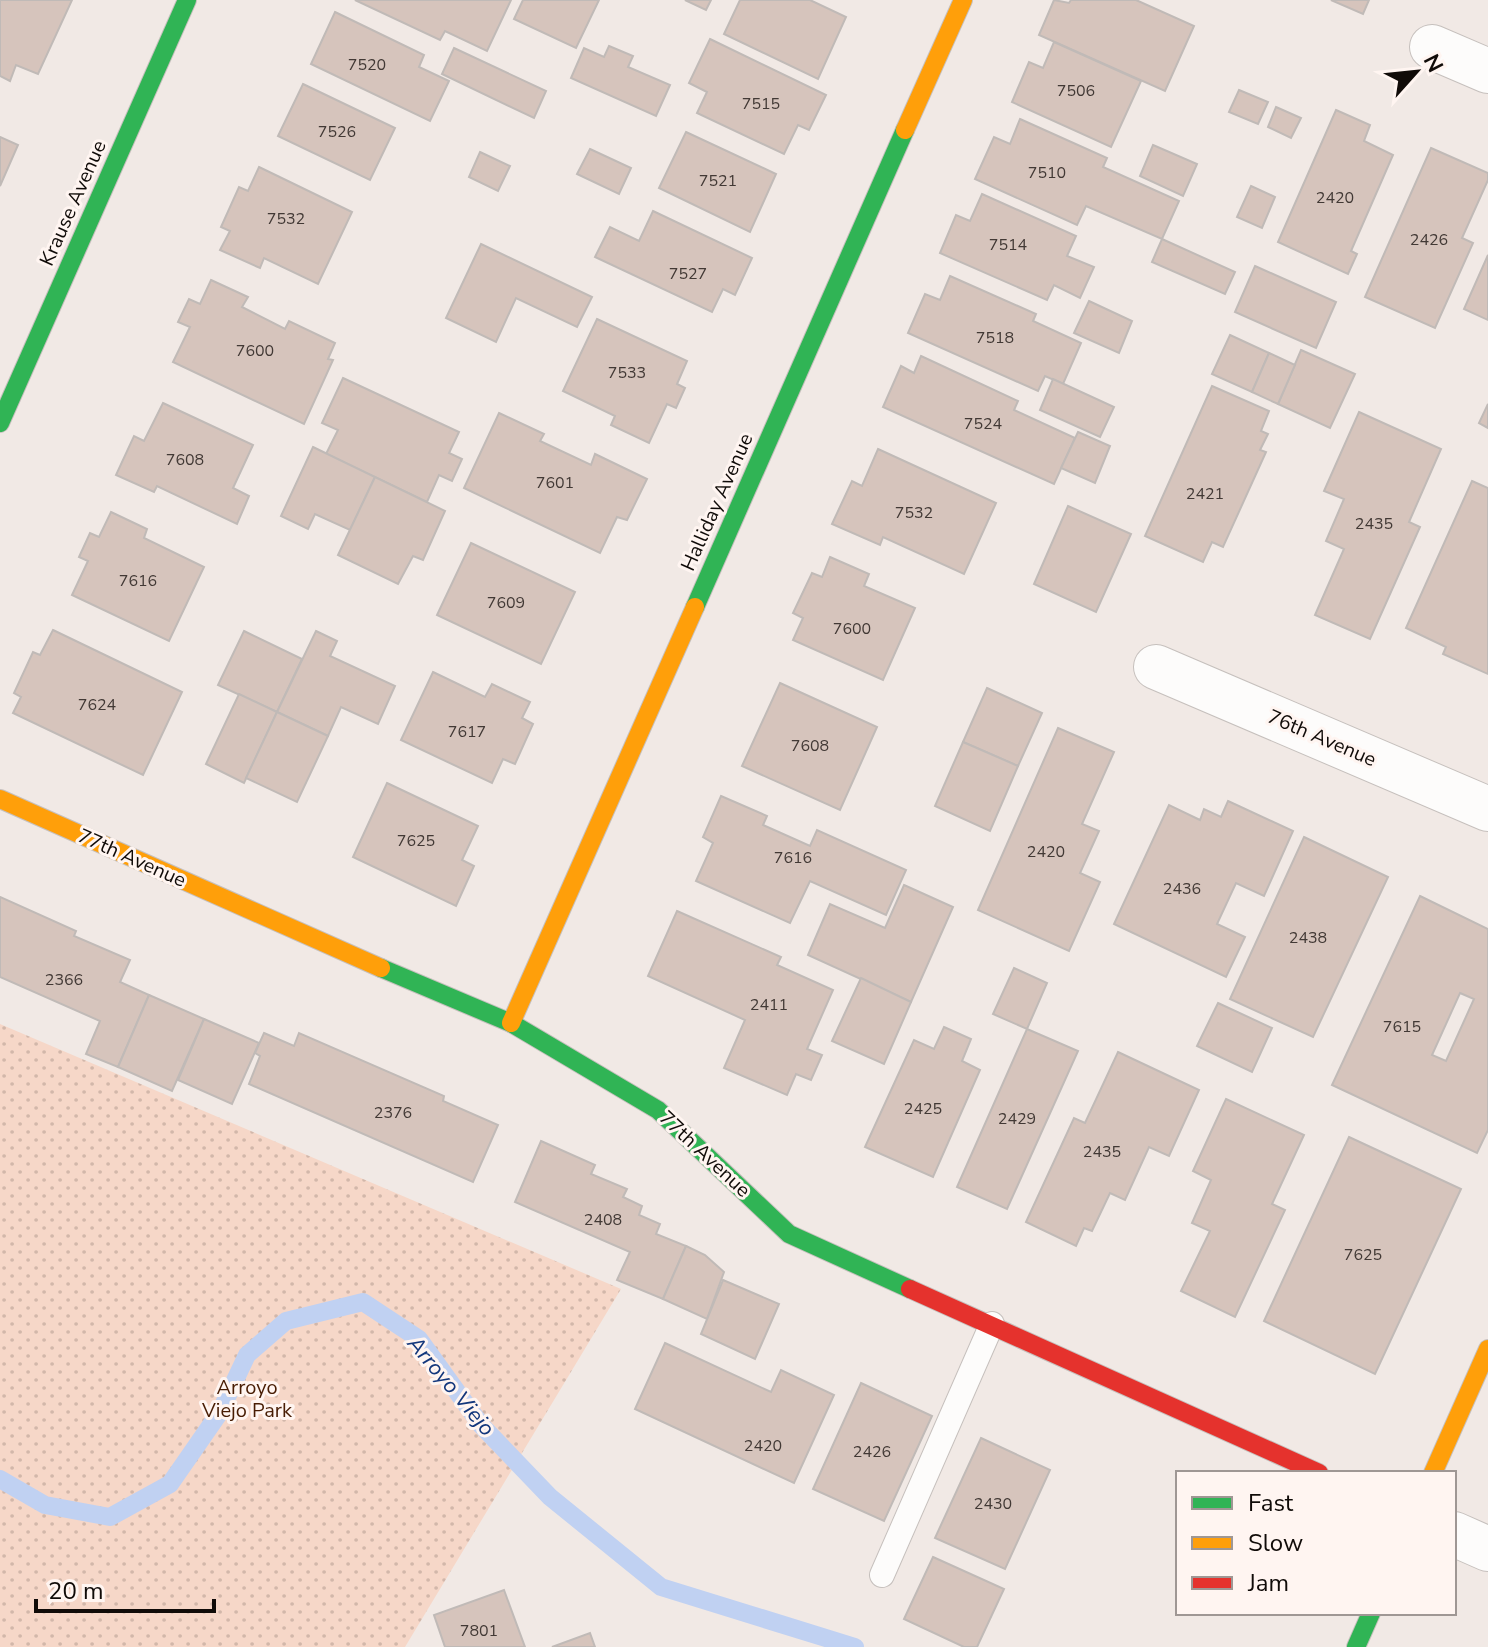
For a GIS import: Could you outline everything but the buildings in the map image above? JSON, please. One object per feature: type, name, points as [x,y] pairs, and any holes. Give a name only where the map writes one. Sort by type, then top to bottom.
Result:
[{"type":"street","name":"Krause Avenue","points":[[0,423],[187,0]]},
{"type":"street","name":"Halliday Avenue","points":[[511,1023],[963,0]]},
{"type":"street","points":[[1432,47],[1488,71]]},
{"type":"street","name":"76th Avenue","points":[[1156,667],[1488,809]]},
{"type":"street","name":"77th Avenue","points":[[0,799],[320,942],[511,1023],[658,1110],[789,1234],[1315,1471]]},
{"type":"street","points":[[1434,1471],[1488,1349]]},
{"type":"street","points":[[1456,1535],[1488,1549]]},
{"type":"street","points":[[1356,1647],[1370,1615]]},
{"type":"lane","points":[[882,1575],[992,1324]]},
{"type":"green space","name":"Arroyo Viejo Park","points":[[0,1024],[621,1289],[405,1647],[0,1647]]},
{"type":"waterway","name":"Arroyo Viejo","points":[[0,1479],[45,1505],[110,1517],[170,1484],[220,1412],[247,1355],[286,1321],[363,1302],[419,1339],[481,1425],[550,1497],[661,1587],[855,1647]]},
{"type":"traffic: fast","points":[[0,423],[187,0]]},
{"type":"traffic: fast","points":[[695,607],[905,130]]},
{"type":"traffic: fast","points":[[381,968],[511,1023],[658,1110],[789,1234],[910,1289]]},
{"type":"traffic: fast","points":[[1356,1647],[1370,1615]]},
{"type":"traffic: slow","points":[[905,130],[963,0]]},
{"type":"traffic: slow","points":[[511,1023],[695,607]]},
{"type":"traffic: slow","points":[[0,799],[381,968]]},
{"type":"traffic: slow","points":[[1434,1471],[1488,1349]]},
{"type":"traffic: jam","points":[[910,1289],[1315,1471]]}]
